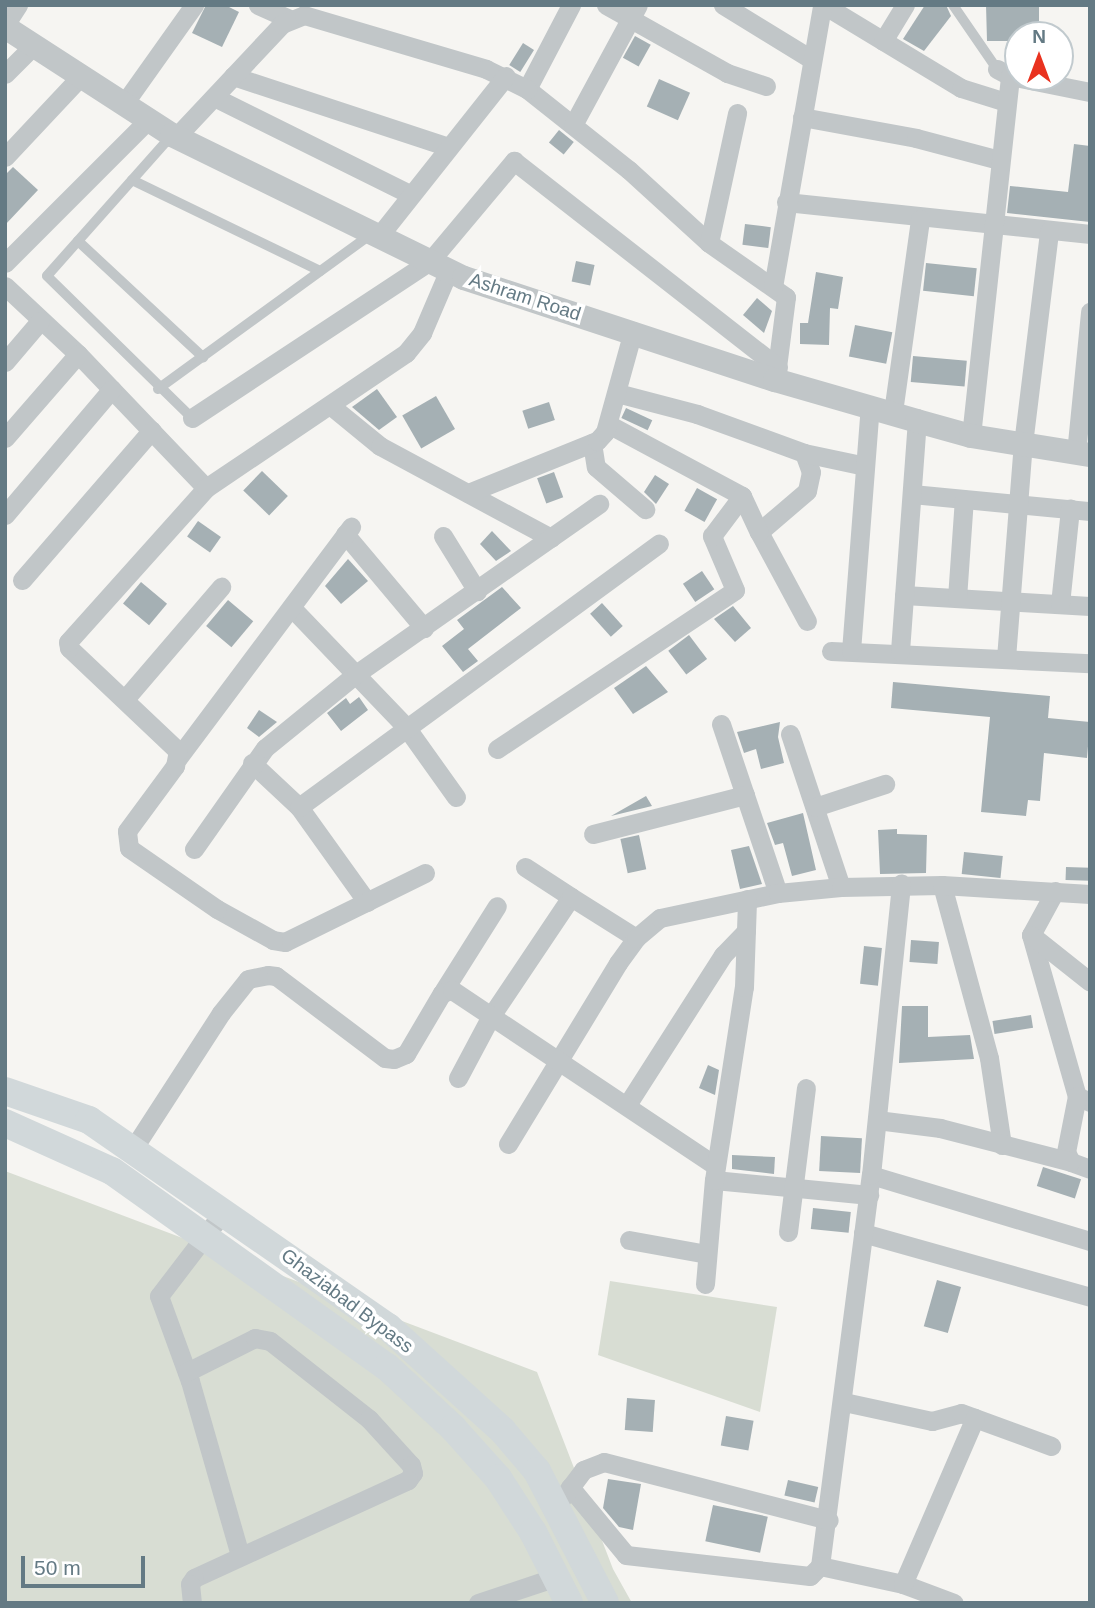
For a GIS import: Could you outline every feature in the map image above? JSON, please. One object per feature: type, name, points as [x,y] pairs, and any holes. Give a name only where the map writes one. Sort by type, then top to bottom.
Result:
[{"type":"main road","name":"Ghaziabad Bypass","points":[[5,1091],[89,1120],[388,1327],[502,1430],[564,1496],[605,1603]]},
{"type":"main road","name":"Ghaziabad Bypass","points":[[5,1124],[111,1171],[387,1367],[453,1427],[498,1478],[569,1603]]},
{"type":"street","points":[[5,26],[18,5]]},
{"type":"street","points":[[123,105],[194,5]]},
{"type":"street","points":[[258,5],[290,19],[312,16],[506,76],[527,89],[573,125],[709,243],[788,301],[777,373]]},
{"type":"street","points":[[527,89],[571,5]]},
{"type":"street","points":[[606,5],[634,12],[727,73],[766,86]]},
{"type":"street","points":[[723,5],[811,59]]},
{"type":"street","points":[[772,287],[811,59],[823,5],[961,88],[1006,102]]},
{"type":"street","points":[[883,41],[905,5]]},
{"type":"street","points":[[573,125],[634,12]]},
{"type":"street","points":[[174,136],[290,19]]},
{"type":"street","name":"Ashram Road","points":[[5,26],[147,121],[174,136],[439,265],[633,331],[777,373],[917,421],[971,436],[1083,454]]},
{"type":"street","points":[[5,74],[33,46]]},
{"type":"street","points":[[971,436],[1006,102],[1003,72],[1090,92]]},
{"type":"street","points":[[233,76],[449,147]]},
{"type":"street","points":[[376,234],[411,195],[506,76]]},
{"type":"street","points":[[5,157],[80,77]]},
{"type":"street","points":[[214,97],[411,195]]},
{"type":"street","points":[[709,243],[737,113]]},
{"type":"street","points":[[802,117],[916,138],[999,160]]},
{"type":"street","points":[[5,262],[147,121]]},
{"type":"street","points":[[178,758],[170,740],[69,648],[70,638],[206,488],[331,406],[415,344],[439,265],[514,161],[777,373]]},
{"type":"street","points":[[786,202],[920,219],[1090,234]]},
{"type":"street","points":[[920,219],[881,409],[865,466],[841,651],[900,651],[1090,663]]},
{"type":"street","points":[[1006,658],[1023,444],[1049,232]]},
{"type":"street","points":[[192,418],[439,265]]},
{"type":"street","points":[[8,295],[78,354],[206,488]]},
{"type":"street","points":[[1083,454],[1090,312]]},
{"type":"street","points":[[5,362],[40,321]]},
{"type":"street","points":[[468,493],[592,443],[607,424],[633,331]]},
{"type":"street","points":[[5,438],[78,354]]},
{"type":"street","points":[[5,515],[112,389]]},
{"type":"street","points":[[617,393],[697,414],[804,453],[865,466]]},
{"type":"street","points":[[331,406],[380,446],[551,538]]},
{"type":"street","points":[[900,651],[917,421]]},
{"type":"street","points":[[607,424],[742,496],[807,621]]},
{"type":"street","points":[[22,580],[152,430]]},
{"type":"street","points":[[592,443],[596,467],[645,509]]},
{"type":"street","points":[[759,532],[807,491],[811,472],[804,453]]},
{"type":"street","points":[[912,494],[1090,510]]},
{"type":"street","points":[[497,749],[736,590],[712,536],[742,496]]},
{"type":"street","points":[[957,598],[964,499]]},
{"type":"street","points":[[194,849],[252,763],[356,674],[599,504]]},
{"type":"street","points":[[1060,604],[1070,509]]},
{"type":"street","points":[[424,628],[348,531],[178,758],[127,831],[129,848],[217,909],[273,940],[285,942],[425,873]]},
{"type":"street","points":[[443,536],[477,591]]},
{"type":"street","points":[[299,807],[659,544]]},
{"type":"street","points":[[125,699],[221,587]]},
{"type":"street","points":[[904,595],[1090,606]]},
{"type":"street","points":[[292,608],[406,727],[456,797]]},
{"type":"street","points":[[721,724],[778,893]]},
{"type":"street","points":[[790,734],[841,887]]},
{"type":"street","points":[[252,763],[299,807],[367,902]]},
{"type":"street","points":[[815,807],[886,784]]},
{"type":"street","points":[[593,834],[745,795]]},
{"type":"street","points":[[525,867],[636,938]]},
{"type":"street","points":[[829,1520],[604,1462],[583,1470],[564,1496],[634,1557],[810,1576],[820,1566],[829,1520],[870,1185],[901,884]]},
{"type":"street","points":[[942,885],[989,1058],[1002,1146]]},
{"type":"street","points":[[508,1144],[636,938],[660,918],[778,893],[841,887],[942,885],[1090,894]]},
{"type":"street","points":[[1055,891],[1031,935],[1084,1099],[1066,1144],[1081,1165]]},
{"type":"street","points":[[458,1078],[491,1016],[571,897]]},
{"type":"street","points":[[705,1283],[715,1173],[744,987],[747,899]]},
{"type":"street","points":[[133,1149],[242,988],[258,975],[276,976],[385,1058],[406,1054],[497,906]]},
{"type":"street","points":[[627,1105],[723,955],[746,931]]},
{"type":"street","points":[[1031,935],[1090,982]]},
{"type":"street","points":[[276,976],[285,942]]},
{"type":"street","points":[[444,990],[452,990],[557,1062],[627,1105],[715,1173],[794,1188],[870,1185],[1090,1241]]},
{"type":"street","points":[[789,1233],[806,1088]]},
{"type":"street","points":[[877,1120],[940,1128],[1081,1165]]},
{"type":"street","points":[[224,1211],[159,1294],[187,1372],[240,1555]]},
{"type":"street","points":[[863,1233],[1090,1297]]},
{"type":"street","points":[[629,1240],[707,1254]]},
{"type":"street","points":[[187,1372],[262,1338],[369,1419],[412,1468],[408,1480],[194,1578],[190,1584],[192,1603]]},
{"type":"street","points":[[844,1402],[932,1421],[958,1413],[1051,1446]]},
{"type":"street","points":[[903,1584],[975,1418]]},
{"type":"street","points":[[820,1566],[903,1584],[954,1603]]},
{"type":"street","points":[[478,1603],[556,1577]]},
{"type":"lane","points":[[953,5],[1003,72]]},
{"type":"lane","points":[[174,136],[51,271],[48,281],[192,418]]},
{"type":"lane","points":[[132,180],[320,271]]},
{"type":"lane","points":[[159,389],[320,271],[376,234]]},
{"type":"lane","points":[[78,241],[204,357]]},
{"type":"shaded area","points":[[5,1171],[537,1372],[613,1569],[632,1603],[5,1603]]},
{"type":"shaded area","points":[[610,1281],[777,1307],[760,1412],[598,1355]]},
{"type":"building","points":[[206,5],[225,5],[239,12],[222,47],[192,33]]},
{"type":"building","points":[[925,5],[946,5],[951,16],[924,51],[903,39]]},
{"type":"building","points":[[986,5],[1039,5],[1039,21],[1004,21],[1004,41],[987,41]]},
{"type":"building","points":[[635,36],[651,45],[639,67],[623,58]]},
{"type":"building","points":[[523,43],[534,50],[520,72],[509,65]]},
{"type":"building","points":[[659,79],[690,93],[678,120],[647,106]]},
{"type":"building","points":[[559,130],[574,142],[564,154],[549,142]]},
{"type":"building","points":[[1074,144],[1090,146],[1090,222],[1007,213],[1010,186],[1068,192]]},
{"type":"building","points":[[13,167],[38,190],[5,225],[5,175]]},
{"type":"building","points":[[745,224],[771,227],[768,248],[742,245]]},
{"type":"building","points":[[576,261],[595,265],[590,285],[572,282]]},
{"type":"building","points":[[926,263],[977,268],[974,296],[923,291]]},
{"type":"building","points":[[816,272],[843,277],[838,309],[830,308],[829,345],[800,344],[800,323],[808,323]]},
{"type":"building","points":[[757,298],[772,311],[764,333],[743,315]]},
{"type":"building","points":[[855,325],[892,332],[886,364],[849,356]]},
{"type":"building","points":[[913,356],[967,361],[965,387],[911,382]]},
{"type":"building","points":[[377,389],[397,417],[379,430],[352,407]]},
{"type":"building","points":[[436,396],[455,429],[421,448],[402,416]]},
{"type":"building","points":[[549,402],[555,420],[528,429],[522,411]]},
{"type":"building","points":[[626,408],[652,420],[648,430],[621,418]]},
{"type":"building","points":[[262,471],[288,496],[269,515],[243,490]]},
{"type":"building","points":[[554,472],[563,497],[546,504],[537,478]]},
{"type":"building","points":[[655,475],[669,484],[656,504],[644,492]]},
{"type":"building","points":[[697,488],[717,499],[705,522],[684,511]]},
{"type":"building","points":[[198,521],[221,537],[210,553],[187,537]]},
{"type":"building","points":[[492,531],[511,551],[496,561],[480,544]]},
{"type":"building","points":[[348,559],[368,581],[341,604],[325,586]]},
{"type":"building","points":[[702,571],[714,589],[695,602],[683,584]]},
{"type":"building","points":[[141,582],[167,604],[149,625],[123,603]]},
{"type":"building","points":[[502,587],[521,608],[468,649],[478,661],[463,672],[442,646],[464,629],[457,620]]},
{"type":"building","points":[[228,600],[253,621],[231,647],[206,626]]},
{"type":"building","points":[[602,603],[623,626],[611,637],[590,614]]},
{"type":"building","points":[[733,606],[751,628],[735,642],[714,619]]},
{"type":"building","points":[[689,635],[707,659],[686,675],[668,651]]},
{"type":"building","points":[[646,666],[668,692],[633,714],[614,688]]},
{"type":"building","points":[[893,682],[1050,696],[1048,718],[1090,722],[1087,758],[1044,753],[1040,801],[1028,800],[1026,816],[981,812],[990,717],[891,708]]},
{"type":"building","points":[[359,697],[368,710],[341,731],[327,713],[346,698],[350,704]]},
{"type":"building","points":[[259,710],[277,722],[259,737],[247,728]]},
{"type":"building","points":[[780,722],[778,737],[784,763],[761,769],[756,749],[744,753],[737,732]]},
{"type":"building","points":[[646,796],[652,806],[611,816]]},
{"type":"building","points":[[803,813],[816,870],[792,876],[783,843],[775,845],[767,823]]},
{"type":"building","points":[[897,829],[897,834],[927,835],[926,873],[880,874],[878,830]]},
{"type":"building","points":[[639,835],[646,869],[628,873],[620,839]]},
{"type":"building","points":[[749,846],[762,884],[740,889],[731,850]]},
{"type":"building","points":[[964,852],[1003,856],[1000,878],[962,874]]},
{"type":"building","points":[[1066,867],[1090,868],[1090,881],[1066,880]]},
{"type":"building","points":[[911,940],[939,942],[937,964],[909,962]]},
{"type":"building","points":[[864,946],[882,948],[878,986],[860,984]]},
{"type":"building","points":[[902,1006],[928,1006],[928,1037],[970,1035],[974,1059],[899,1063]]},
{"type":"building","points":[[1031,1015],[1033,1028],[995,1034],[992,1021]]},
{"type":"building","points":[[708,1065],[719,1070],[715,1095],[699,1088]]},
{"type":"building","points":[[821,1136],[862,1138],[860,1173],[819,1171]]},
{"type":"building","points":[[732,1155],[775,1157],[774,1174],[732,1169]]},
{"type":"building","points":[[1043,1167],[1081,1179],[1075,1198],[1037,1186]]},
{"type":"building","points":[[813,1208],[851,1212],[849,1233],[811,1229]]},
{"type":"building","points":[[937,1280],[961,1287],[948,1333],[924,1326]]},
{"type":"building","points":[[627,1398],[655,1400],[653,1432],[625,1430]]},
{"type":"building","points":[[726,1416],[754,1421],[748,1450],[721,1446]]},
{"type":"building","points":[[608,1479],[641,1484],[633,1530],[619,1527],[603,1508]]},
{"type":"building","points":[[788,1480],[818,1487],[815,1503],[784,1496]]},
{"type":"building","points":[[713,1505],[768,1517],[760,1553],[705,1541]]}]
